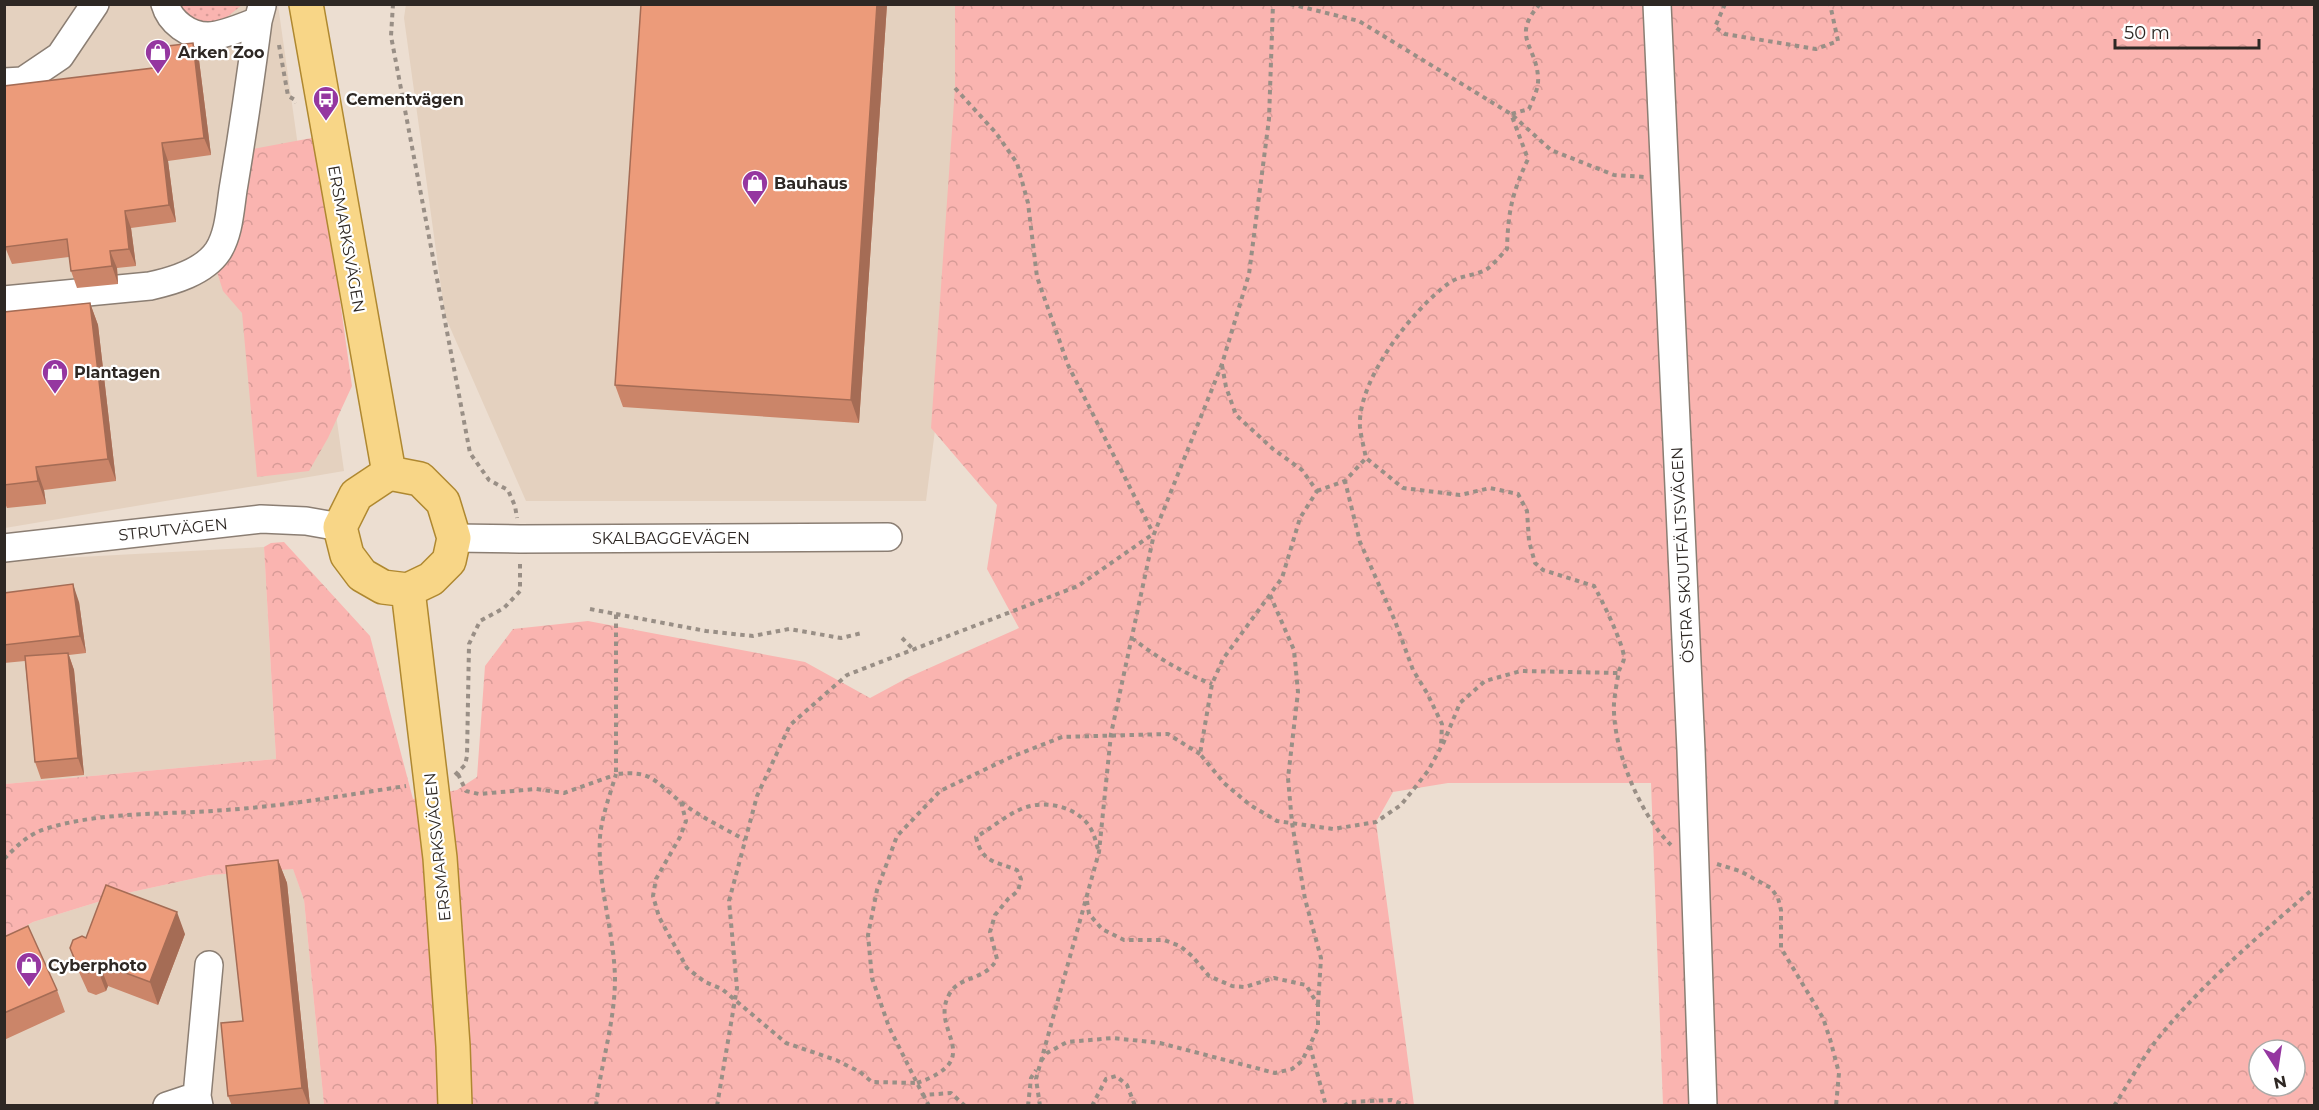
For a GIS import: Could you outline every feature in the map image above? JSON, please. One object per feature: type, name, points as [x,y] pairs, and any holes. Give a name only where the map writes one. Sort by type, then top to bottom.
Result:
[{"type":"main road","name":"ERSMARKSVÄGEN","points":[[306,4],[388,473]]},
{"type":"main road","points":[[388,473],[420,478],[442,502],[454,538],[449,561],[431,579],[408,590],[383,587],[362,574],[347,555],[340,528],[356,495],[388,473]]},
{"type":"main road","name":"ERSMARKSVÄGEN","points":[[408,590],[440,858],[455,1106]]},
{"type":"street","points":[[4,82],[23,81],[60,56],[95,4]]},
{"type":"street","points":[[165,4],[167,12],[180,28],[208,36],[240,28],[260,13]]},
{"type":"street","name":"ÖSTRA SKJUTFÄLTSVÄGEN","points":[[1657,4],[1695,857],[1703,1106]]},
{"type":"street","points":[[4,300],[150,286],[169,282],[188,274],[217,253],[226,235],[260,13]]},
{"type":"street","name":"STRUTVÄGEN","points":[[4,548],[261,519],[306,521],[340,528]]},
{"type":"street","name":"SKALBAGGEVÄGEN","points":[[454,538],[888,537]]},
{"type":"street","points":[[167,1106],[198,1101],[209,965]]},
{"type":"path","points":[[393,4],[391,36],[470,453],[489,480],[508,490],[515,506],[520,539],[520,591],[504,608],[480,621],[469,644],[467,756],[465,765],[449,779]]},
{"type":"path","points":[[1040,1106],[1036,1079],[1039,1063],[1099,852],[1111,734],[1154,534],[1222,364],[1249,274],[1269,119],[1273,4]]},
{"type":"path","points":[[1290,4],[1359,21],[1511,114],[1551,150],[1614,175],[1665,179]]},
{"type":"path","points":[[1511,114],[1530,109],[1536,93],[1538,78],[1535,63],[1527,45],[1525,28],[1539,4]]},
{"type":"path","points":[[1725,4],[1715,27],[1725,34],[1816,49],[1838,41],[1830,4]]},
{"type":"path","points":[[955,88],[996,133],[1017,163],[1028,203],[1037,278],[1068,365],[1154,534]]},
{"type":"path","points":[[1511,114],[1527,159],[1515,186],[1508,212],[1507,249],[1488,268],[1451,281],[1422,305],[1399,333],[1377,369],[1362,404],[1360,426],[1366,458],[1403,488],[1460,495],[1490,488],[1518,494],[1527,511],[1529,541],[1535,563],[1543,570],[1594,586],[1604,602],[1624,658],[1614,700],[1614,725],[1627,770],[1644,808],[1659,834],[1672,845],[1695,857],[1740,872],[1771,888],[1778,898],[1781,910],[1781,948],[1812,997],[1823,1018],[1830,1039],[1839,1073],[1836,1106]]},
{"type":"path","points":[[1222,364],[1226,387],[1236,416],[1273,449],[1302,470],[1317,491]]},
{"type":"path","points":[[1200,754],[1212,684],[1223,659],[1282,578],[1300,518],[1317,491],[1345,481],[1366,458]]},
{"type":"path","points":[[1345,481],[1360,542],[1395,621],[1413,670],[1442,724],[1441,747]]},
{"type":"path","points":[[717,1106],[737,988],[729,901],[757,796],[790,725],[847,675],[912,648],[1078,586],[1154,534]]},
{"type":"path","points":[[1028,1106],[1031,1078],[1039,1063],[1047,1053],[1067,1042],[1113,1038],[1161,1043],[1275,1073],[1292,1069],[1302,1061],[1310,1046],[1318,1028],[1321,958],[1305,899],[1292,823],[1288,778],[1298,692],[1294,650],[1269,595]]},
{"type":"path","points":[[590,609],[706,631],[753,636],[789,629],[841,638],[862,633]]},
{"type":"path","points":[[596,1106],[600,1072],[612,1023],[615,977],[600,866],[600,835],[604,812],[616,774],[616,614]]},
{"type":"path","points":[[902,638],[912,648]]},
{"type":"path","points":[[1131,638],[1173,666],[1212,684]]},
{"type":"path","points":[[929,1106],[889,1027],[872,978],[868,935],[877,890],[897,836],[940,792],[1011,757],[1062,737],[1168,734],[1200,754],[1224,783],[1250,805],[1277,821],[1334,829],[1376,822],[1401,805],[1428,771],[1460,704],[1485,681],[1521,671],[1619,673]]},
{"type":"path","points":[[458,773],[466,791],[479,794],[536,789],[564,793],[616,774],[634,772],[651,778],[667,788],[681,802],[745,840]]},
{"type":"path","points":[[4,859],[25,837],[47,828],[81,820],[296,804],[413,785]]},
{"type":"path","points":[[681,802],[686,821],[680,837],[656,879],[653,896],[659,917],[687,968],[705,982],[722,989],[786,1043],[836,1060],[860,1072],[873,1082],[917,1083],[936,1077],[951,1062],[954,1051],[946,1023],[945,1009],[949,994],[958,984],[978,977],[991,969],[997,959],[990,932],[995,915],[1018,891],[1021,879],[1017,870],[986,859],[979,850],[976,837],[1020,809],[1040,804],[1059,806],[1078,815],[1092,830],[1099,852]]},
{"type":"path","points":[[2114,1106],[2157,1039],[2183,1009],[2245,948],[2314,888]]},
{"type":"path","points":[[1087,897],[1089,914],[1102,929],[1124,940],[1164,940],[1180,946],[1209,976],[1232,986],[1245,987],[1274,978],[1306,985],[1318,1005]]},
{"type":"path","points":[[1310,1046],[1326,1106]]},
{"type":"path","points":[[1092,1106],[1106,1079],[1116,1076],[1127,1085],[1135,1106]]},
{"type":"path","points":[[923,1095],[951,1093],[964,1106]]},
{"type":"path","points":[[1344,1106],[1350,1102],[1391,1100],[1408,1106]]},
{"type":"shaded area","points":[[406,4],[989,5],[926,501],[526,501],[445,316],[404,18]]},
{"type":"shaded area","points":[[5,5],[278,5],[344,471],[5,528]]},
{"type":"shaded area","points":[[264,547],[276,759],[5,784],[5,561]]},
{"type":"shaded area","points":[[293,868],[304,900],[324,1105],[5,1106],[5,938],[33,922],[127,893],[210,875]]},
{"type":"green space","points":[[174,5],[242,5],[222,21],[195,23]]},
{"type":"green space","points":[[955,5],[2314,5],[2314,1105],[1663,1105],[1651,783],[1448,783],[1393,792],[1376,822],[1414,1105],[324,1105],[304,900],[293,869],[210,875],[127,893],[33,922],[5,938],[5,784],[276,759],[264,547],[271,543],[284,542],[370,636],[413,799],[457,790],[477,777],[485,666],[513,629],[588,621],[805,662],[870,698],[909,677],[1019,628],[987,569],[997,505],[931,428],[955,88]]},
{"type":"green space","points":[[317,137],[352,386],[328,438],[309,471],[257,477],[242,313],[223,291],[217,272],[234,240],[253,149]]},
{"type":"building","name":"Bauhaus","points":[[641,4],[877,4],[851,400],[615,385]]},
{"type":"building","points":[[193,43],[204,138],[162,143],[169,205],[125,211],[129,249],[110,251],[112,266],[71,271],[67,239],[5,247],[4,86],[153,68],[150,48]]},
{"type":"building","name":"Plantagen","points":[[90,303],[108,459],[36,467],[38,481],[4,485],[4,312]]},
{"type":"building","points":[[73,584],[80,636],[4,645],[4,593]]},
{"type":"building","points":[[68,653],[78,758],[35,762],[25,656]]},
{"type":"building","points":[[278,860],[302,1088],[228,1096],[221,1023],[243,1021],[226,866]]},
{"type":"building","points":[[106,885],[177,912],[150,982],[99,963],[97,968],[88,973],[79,970],[70,948],[73,940],[82,936],[86,938]]},
{"type":"building","points":[[28,926],[57,990],[4,1013],[4,937]]},
{"type":"place","name":"Arken Zoo","points":[[158,75]]},
{"type":"place","name":"Cementvägen","points":[[326,122]]},
{"type":"place","name":"Bauhaus","points":[[755,206]]},
{"type":"place","name":"Plantagen","points":[[55,395]]},
{"type":"place","name":"Cyberphoto","points":[[29,988]]}]
